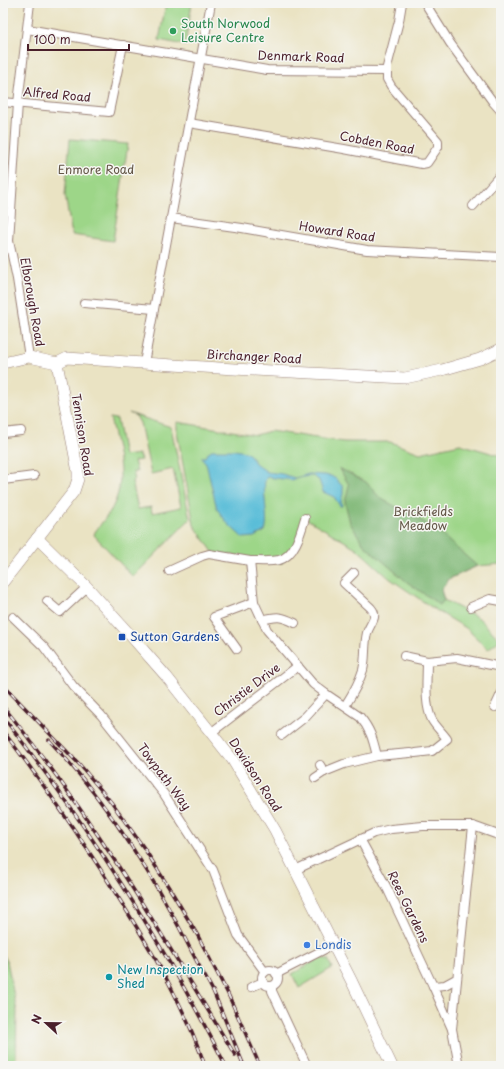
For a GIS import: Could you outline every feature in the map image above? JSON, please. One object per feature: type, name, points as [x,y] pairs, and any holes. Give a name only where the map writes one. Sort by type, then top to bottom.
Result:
[{"type":"street","name":"Elborough Road","points":[[29,357],[17,279],[7,253],[18,103],[30,3]]},
{"type":"street","points":[[144,363],[190,123],[211,3]]},
{"type":"street","points":[[387,71],[402,3]]},
{"type":"street","points":[[425,3],[450,42],[501,111]]},
{"type":"street","name":"Denmark Road","points":[[27,29],[267,70],[387,71]]},
{"type":"street","name":"Alfred Road","points":[[3,102],[109,112],[123,45]]},
{"type":"street","name":"Cobden Road","points":[[190,123],[422,164],[426,163],[438,147],[438,143],[391,86],[387,71]]},
{"type":"street","points":[[473,206],[501,174]]},
{"type":"street","name":"Howard Road","points":[[172,218],[242,228],[367,250],[501,257]]},
{"type":"street","points":[[84,303],[154,309]]},
{"type":"street","name":"Birchanger Road","points":[[3,363],[29,357],[57,363],[67,358],[405,378],[442,370],[480,358],[501,349]]},
{"type":"street","name":"Tennison Road","points":[[3,582],[74,491],[78,479],[78,472],[57,363]]},
{"type":"street","points":[[3,433],[21,430]]},
{"type":"street","points":[[3,480],[34,476]]},
{"type":"street","points":[[169,571],[209,554],[250,561],[280,560],[295,546],[305,518]]},
{"type":"street","name":"Davidson Road","points":[[37,538],[87,588],[147,654],[212,732],[232,759],[257,800],[295,870],[352,982],[392,1066]]},
{"type":"street","name":"Christie Drive","points":[[212,732],[298,666],[266,630],[254,602],[250,561]]},
{"type":"street","points":[[346,706],[361,677],[368,632],[375,616],[375,612],[344,583],[354,573]]},
{"type":"street","points":[[47,601],[60,612],[87,588]]},
{"type":"street","points":[[470,607],[490,600],[501,601]]},
{"type":"street","points":[[237,649],[214,617],[254,602]]},
{"type":"street","points":[[262,620],[277,616],[295,623]]},
{"type":"street","name":"Towpath Way","points":[[13,617],[44,647],[73,686],[101,715],[164,794],[213,870],[238,935],[264,972]]},
{"type":"street","points":[[404,656],[427,661],[457,658],[501,667]]},
{"type":"street","points":[[315,778],[322,769],[377,756],[432,751],[448,740],[432,720],[427,696],[427,661]]},
{"type":"street","points":[[298,666],[313,684],[346,706],[360,717],[368,726],[377,756]]},
{"type":"street","points":[[282,735],[309,714],[326,694]]},
{"type":"street","points":[[495,707],[501,694]]},
{"type":"street","points":[[295,870],[360,839],[374,833],[390,829],[423,826],[473,826],[501,836]]},
{"type":"street","name":"Rees Gardens","points":[[452,1029],[473,826]]},
{"type":"street","name":"Rees Gardens","points":[[360,839],[388,890],[452,1029],[459,1066]]},
{"type":"street","points":[[276,974],[333,945]]},
{"type":"street","points":[[263,982],[262,977],[264,972],[271,971],[276,974]]},
{"type":"street","points":[[276,974],[277,981],[272,986],[272,991],[307,1066]]},
{"type":"street","points":[[432,986],[445,985],[456,979]]},
{"type":"street","points":[[263,982],[272,986]]},
{"type":"street","points":[[252,987],[263,982]]},
{"type":"green space","name":"South Norwood Leisure Centre","points":[[166,3],[192,3],[185,45],[159,40]]},
{"type":"green space","name":"Enmore Road","points":[[70,139],[128,144],[113,241],[72,235],[65,195]]},
{"type":"green space","points":[[129,413],[171,427],[190,519],[133,577],[94,535],[112,508],[118,494],[120,483],[119,461],[110,418],[117,419],[124,456],[139,454],[141,460],[134,461],[137,472],[133,472],[135,480],[132,481],[138,509],[151,507],[152,513],[181,507],[173,469],[151,474],[140,423],[136,416]]},
{"type":"green space","name":"Brickfields Meadow","points":[[177,422],[256,435],[270,431],[344,442],[390,442],[420,453],[460,444],[501,456],[501,564],[477,566],[449,579],[441,590],[444,600],[479,618],[500,640],[488,649],[466,628],[434,609],[389,578],[356,548],[305,518],[295,546],[282,563],[213,552],[194,525],[177,432]]},
{"type":"green space","points":[[339,468],[366,482],[380,498],[433,527],[477,566],[449,579],[441,590],[444,600],[440,605],[407,582],[364,545],[350,523],[345,502],[349,485]]},
{"type":"green space","points":[[3,954],[7,961],[17,1011],[16,1057],[14,1066],[3,1066]]},
{"type":"green space","points":[[320,958],[328,959],[332,968],[299,988],[292,974]]},
{"type":"water","points":[[211,450],[234,450],[246,452],[251,456],[255,463],[267,472],[295,478],[309,474],[331,476],[343,487],[341,501],[342,506],[340,506],[334,497],[323,492],[319,480],[313,476],[291,480],[267,477],[264,487],[266,518],[265,531],[254,537],[243,538],[228,524],[217,509],[206,463],[201,457],[205,457]]},
{"type":"railway","points":[[3,685],[80,765],[111,802],[144,848],[198,936],[228,994],[260,1066]]},
{"type":"railway","points":[[3,706],[66,789],[125,876],[235,1055]]},
{"type":"railway","points":[[3,717],[65,800],[123,886],[177,975],[226,1066]]},
{"type":"railway","points":[[3,731],[35,773],[95,860],[135,925],[179,1003],[205,1066]]},
{"type":"railway","points":[[49,740],[92,790],[130,844],[164,900],[214,993],[244,1066]]},
{"type":"place","name":"South Norwood Leisure Centre","points":[[173,31]]},
{"type":"place","name":"Sutton Gardens","points":[[122,637]]},
{"type":"place","name":"Londis","points":[[307,945]]},
{"type":"place","name":"New Inspection Shed","points":[[109,977]]}]
